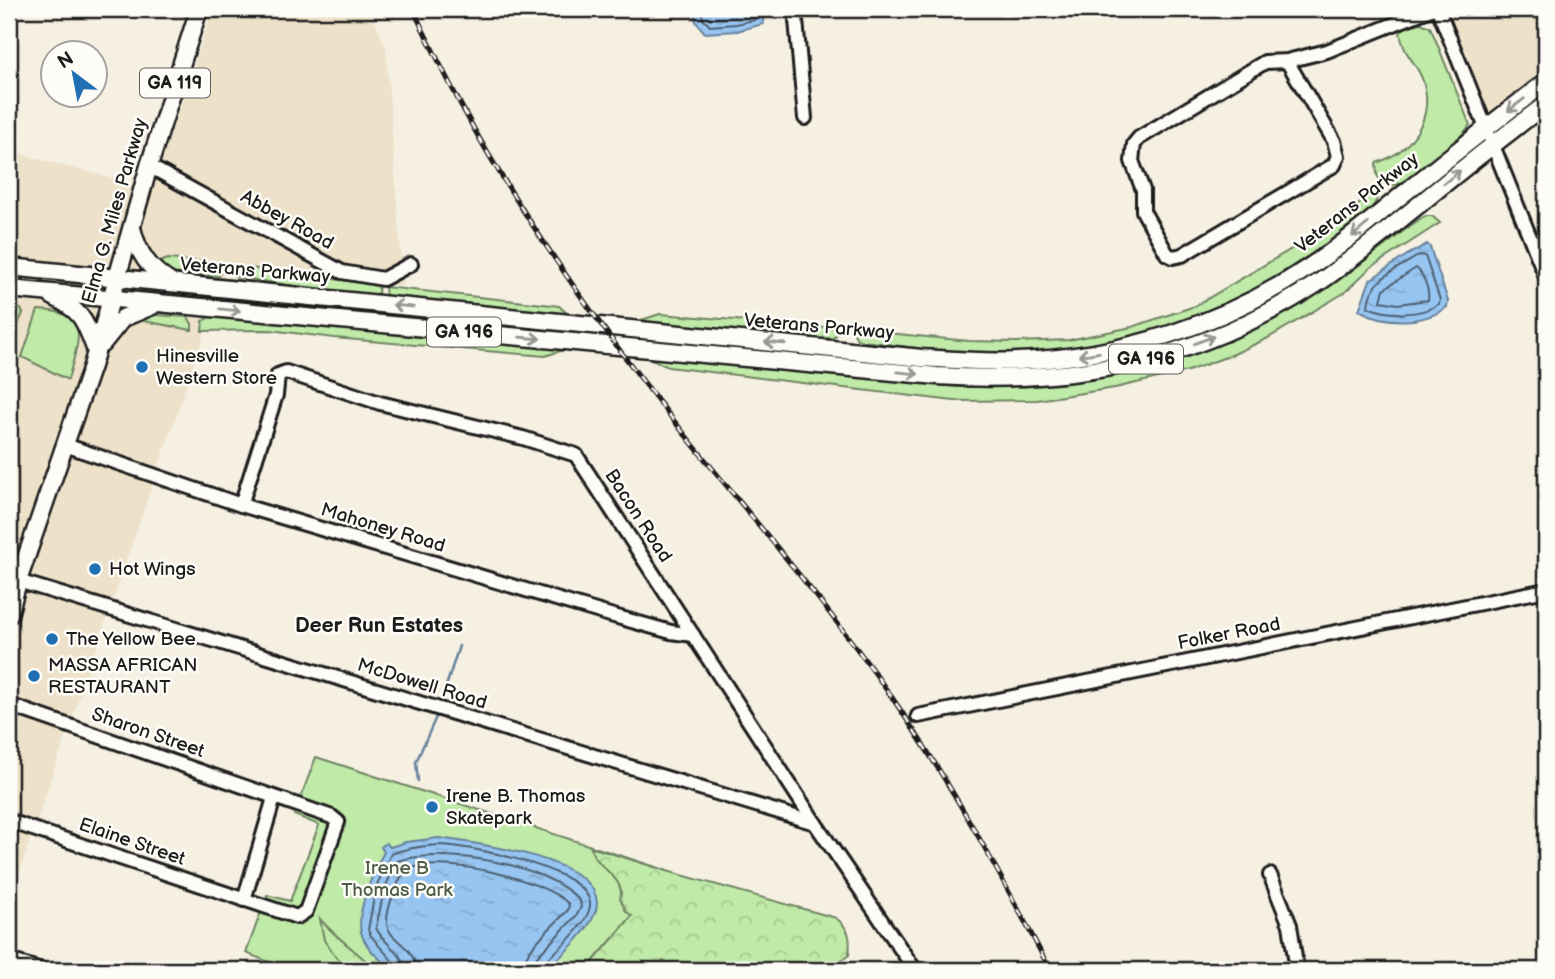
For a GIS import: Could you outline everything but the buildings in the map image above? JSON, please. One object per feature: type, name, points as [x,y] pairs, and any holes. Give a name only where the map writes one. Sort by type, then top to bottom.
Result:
[{"type":"main road","name":"Elma G. Miles Parkway","points":[[65,445],[199,9]]},
{"type":"main road","name":"Veterans Parkway","points":[[9,267],[922,358],[990,362],[1072,356],[1126,346],[1178,331],[1271,291],[1351,237],[1546,82]]},
{"type":"main road","name":"Veterans Parkway","points":[[9,289],[937,376],[1008,379],[1074,374],[1130,363],[1184,348],[1237,327],[1279,306],[1352,259],[1546,104]]},
{"type":"main road","points":[[131,227],[143,260],[172,284]]},
{"type":"main road","points":[[42,292],[72,306],[80,314],[96,351]]},
{"type":"main road","name":"GA 196","points":[[96,351],[123,318],[142,309],[163,304]]},
{"type":"main road","name":"GA 119","points":[[9,615],[65,445]]},
{"type":"street","points":[[795,9],[805,118]]},
{"type":"street","points":[[1287,61],[1334,141],[1338,156],[1334,165],[1182,256],[1174,257],[1163,249],[1143,211],[1143,190],[1132,161],[1134,144],[1139,138],[1265,62],[1287,61],[1327,51],[1431,9]]},
{"type":"street","points":[[1438,9],[1546,277]]},
{"type":"street","name":"Abbey Road","points":[[149,166],[342,272],[383,279],[411,264]]},
{"type":"street","name":"Bacon Road","points":[[241,505],[276,395],[278,375],[286,372],[380,402],[523,438],[576,455],[915,970]]},
{"type":"street","name":"Mahoney Road","points":[[65,445],[241,505],[603,613],[671,632],[693,635]]},
{"type":"street","name":"McDowell Road","points":[[18,581],[816,823]]},
{"type":"street","name":"Folker Road","points":[[918,716],[1546,590]]},
{"type":"street","name":"Sharon Street","points":[[9,705],[337,820],[338,824],[304,914],[290,916],[244,900]]},
{"type":"street","points":[[244,900],[274,798]]},
{"type":"street","name":"Elaine Street","points":[[9,821],[244,900]]},
{"type":"street","points":[[1270,875],[1290,925],[1297,970]]},
{"type":"street","points":[[9,960],[42,970]]},
{"type":"shaded area","points":[[213,9],[369,9],[386,47],[403,286],[228,271],[27,849],[9,909],[9,151],[152,189]]},
{"type":"shaded area","points":[[1438,9],[1546,9],[1546,109],[1494,147]]},
{"type":"green space","points":[[1421,23],[1430,27],[1470,125],[1443,154],[1417,174],[1393,186],[1384,186],[1377,175],[1376,163],[1400,151],[1409,142],[1423,120],[1426,108],[1423,81],[1404,47],[1400,32],[1405,27]]},
{"type":"green space","points":[[1374,192],[1377,197],[1375,204],[1363,218],[1287,273],[1248,296],[1163,330],[1074,350],[984,355],[862,341],[857,339],[853,332],[856,330],[969,341],[1016,342],[1069,340],[1132,327],[1195,306],[1337,222]]},
{"type":"green space","points":[[1426,216],[1432,216],[1440,223],[1370,268],[1344,293],[1268,338],[1188,371],[1115,388],[1037,400],[954,401],[668,367],[647,357],[959,387],[1055,383],[1100,377],[1144,368],[1186,355],[1271,319],[1332,283]]},
{"type":"green space","points":[[1375,224],[1378,227],[1350,253],[1302,286],[1221,329],[1164,349],[1044,372],[938,371],[938,368],[1164,343]]},
{"type":"green space","points":[[168,259],[224,265],[219,276],[166,273],[157,263]]},
{"type":"green space","points":[[234,266],[379,285],[378,293],[372,296],[347,294],[236,277],[233,274]]},
{"type":"green space","points":[[385,287],[559,306],[571,317],[386,297]]},
{"type":"green space","points":[[322,304],[598,333],[601,337],[255,305]]},
{"type":"green space","points":[[9,307],[21,309],[23,313],[9,346]]},
{"type":"green space","points":[[38,310],[68,316],[75,323],[77,342],[68,380],[22,357]]},
{"type":"green space","points":[[140,314],[188,317],[192,330],[138,320]]},
{"type":"green space","points":[[660,314],[835,328],[840,331],[833,338],[784,339],[635,322]]},
{"type":"green space","points":[[210,317],[567,349],[545,356],[270,330],[202,331],[203,321]]},
{"type":"green space","name":"Irene B Thomas Park","points":[[316,757],[662,869],[668,874],[586,970],[289,970],[246,953],[267,895],[290,901],[319,825],[294,815]]},
{"type":"green space","points":[[591,847],[836,918],[848,934],[849,955],[835,965],[821,970],[586,970],[632,916],[620,899],[621,891],[615,878],[598,861]]},
{"type":"green space","points":[[320,919],[376,970],[353,970],[335,956],[324,940]]},
{"type":"water","points":[[694,9],[764,9],[763,24],[737,31],[705,33],[696,22]]},
{"type":"water","points":[[1427,244],[1448,301],[1447,307],[1415,320],[1380,318],[1359,310],[1370,280]]},
{"type":"water","points":[[439,838],[530,855],[577,874],[591,887],[597,903],[591,921],[577,940],[545,970],[393,970],[370,949],[361,932],[360,923],[367,891],[384,852],[381,847],[386,843],[390,847]]},
{"type":"waterway","points":[[442,699],[459,646]]},
{"type":"waterway","points":[[418,781],[416,762],[436,717]]},
{"type":"railway","points":[[413,9],[483,144],[551,254],[652,393],[805,582],[893,699],[976,832],[1050,970]]},
{"type":"place","name":"Hinesville Western Store","points":[[142,367]]},
{"type":"place","name":"Hot Wings","points":[[95,569]]},
{"type":"place","name":"The Yellow Bee","points":[[52,639]]},
{"type":"place","name":"MASSA AFRICAN RESTAURANT","points":[[34,676]]},
{"type":"place","name":"Irene B. Thomas Skatepark","points":[[432,807]]},
{"type":"district","name":"Deer Run Estates","points":[[379,625]]}]
